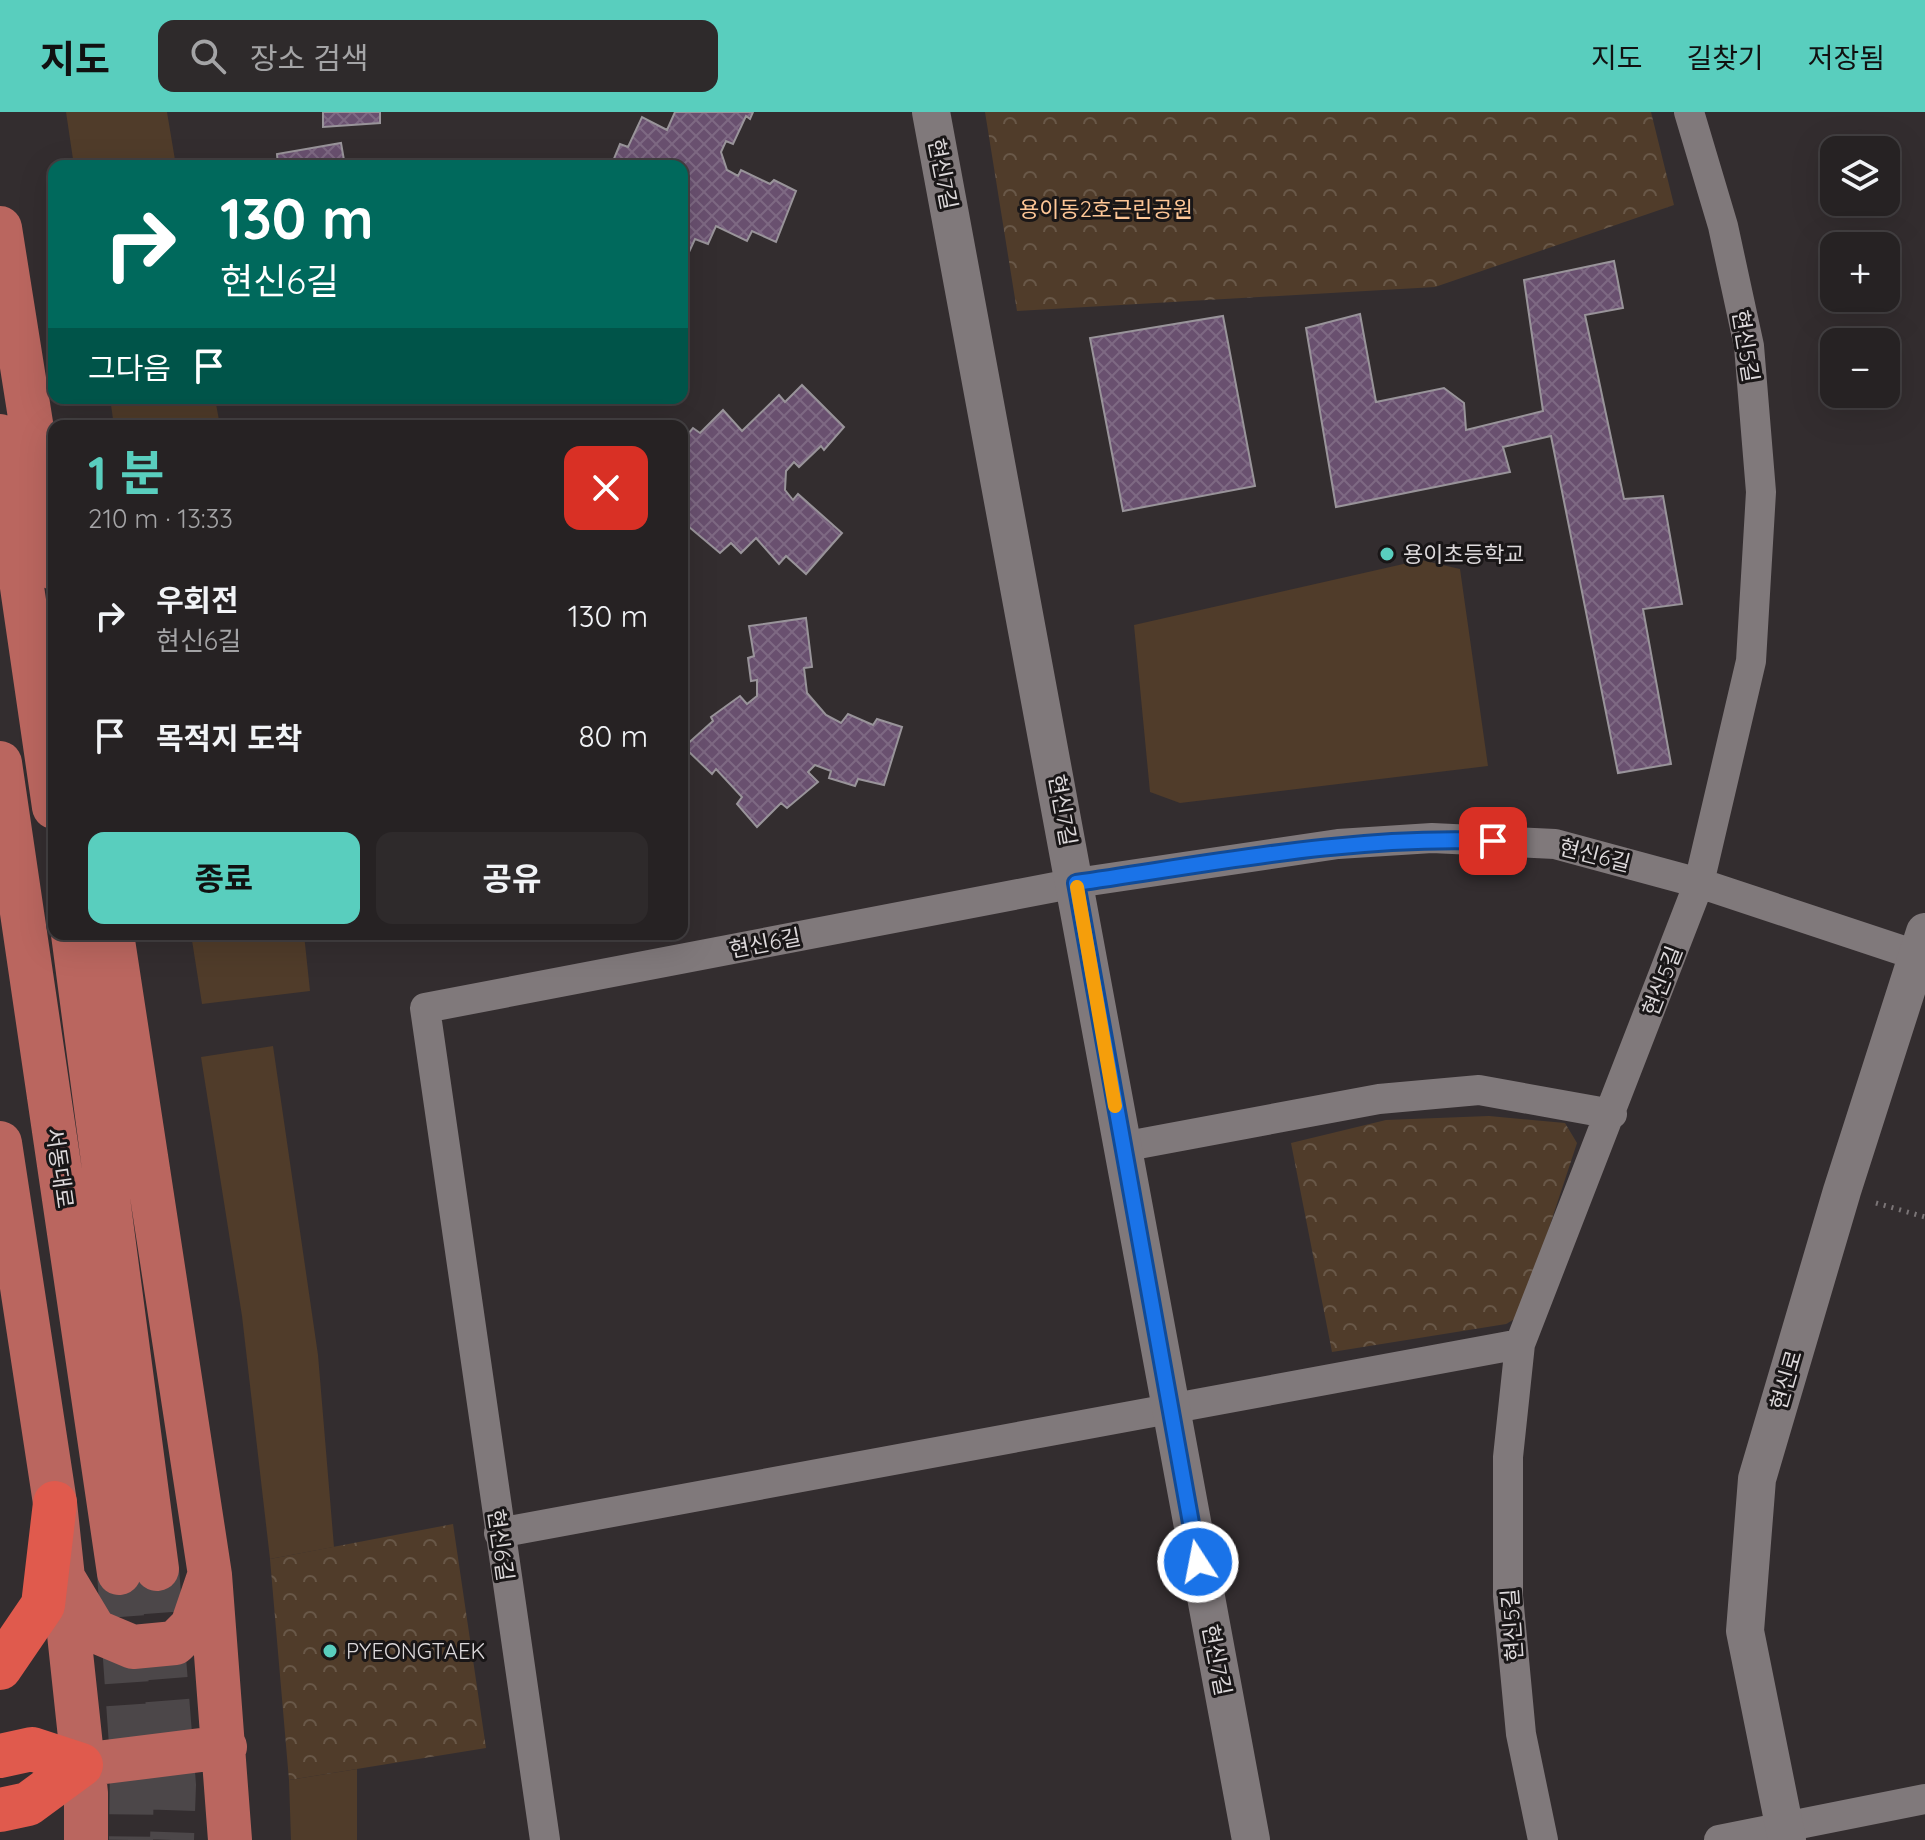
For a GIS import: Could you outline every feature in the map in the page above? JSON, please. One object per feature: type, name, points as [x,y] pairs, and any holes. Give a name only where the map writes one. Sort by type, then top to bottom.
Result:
[{"type":"highway","points":[[0,1668],[43,1605],[55,1503]]},
{"type":"highway","points":[[0,1756],[32,1749],[81,1765]]},
{"type":"highway","points":[[0,1810],[28,1804],[81,1765]]},
{"type":"main road","points":[[0,228],[48,530]]},
{"type":"main road","points":[[0,436],[48,766]]},
{"type":"main road","name":"서동대로","points":[[0,763],[138,1571],[74,940]]},
{"type":"main road","points":[[113,940],[210,1575],[230,1840]]},
{"type":"main road","points":[[0,1143],[55,1503],[86,1840]]},
{"type":"main road","points":[[62,1576],[95,1631],[133,1647],[175,1643],[192,1626],[210,1575]]},
{"type":"main road","points":[[81,1765],[225,1747]]},
{"type":"street","name":"현신7길","points":[[931,112],[1076,883],[1168,1407],[1251,1840]]},
{"type":"street","name":"현신5길","points":[[1543,1840],[1521,1734],[1508,1596],[1508,1457],[1520,1344],[1612,1114],[1699,883],[1751,661],[1761,492],[1749,346],[1723,226],[1689,112]]},
{"type":"street","name":"현신6길","points":[[545,1840],[425,1008],[1076,883],[1338,844],[1432,838],[1555,844],[1923,949]]},
{"type":"street","name":"현신로","points":[[1786,1835],[1745,1631],[1757,1479],[1842,1191],[1923,949]]},
{"type":"street","points":[[1122,1147],[1379,1099],[1479,1090],[1612,1114]]},
{"type":"street","points":[[499,1533],[1520,1344]]},
{"type":"street","points":[[1719,1840],[1786,1835],[1925,1799]]},
{"type":"path","points":[[1872,1202],[1925,1217]]},
{"type":"green space","points":[[66,112],[167,112],[175,160],[73,160]]},
{"type":"green space","name":"용이동2호근린공원","points":[[985,112],[1651,112],[1674,205],[1435,287],[1017,311]]},
{"type":"green space","points":[[111,404],[216,404],[219,420],[113,420]]},
{"type":"green space","points":[[1421,560],[1460,569],[1488,766],[1180,803],[1150,792],[1134,625]]},
{"type":"green space","points":[[192,940],[305,940],[310,991],[202,1004]]},
{"type":"green space","points":[[273,1046],[318,1355],[334,1547],[270,1559],[242,1316],[201,1057]]},
{"type":"green space","points":[[1489,1116],[1565,1123],[1577,1143],[1520,1316],[1506,1324],[1332,1352],[1291,1143],[1386,1120]]},
{"type":"green space","points":[[453,1524],[486,1748],[289,1780],[270,1559]]},
{"type":"green space","points":[[357,1769],[357,1840],[291,1840],[289,1780]]},
{"type":"building","points":[[323,112],[380,112],[380,123],[323,127]]},
{"type":"building","points":[[675,112],[753,112],[750,119],[746,116],[733,144],[726,141],[721,152],[727,170],[738,176],[741,170],[770,184],[774,180],[796,191],[776,242],[752,231],[747,241],[716,226],[708,244],[695,239],[688,252],[688,160],[613,160],[620,144],[628,147],[642,117],[667,130]]},
{"type":"building","points":[[341,143],[344,160],[278,160],[277,154]]},
{"type":"building","points":[[1614,261],[1623,308],[1585,315],[1624,499],[1663,496],[1682,604],[1643,609],[1671,764],[1618,773],[1551,436],[1503,447],[1510,472],[1336,507],[1306,328],[1360,314],[1376,402],[1444,388],[1464,403],[1466,430],[1543,411],[1524,280]]},
{"type":"building","points":[[1223,316],[1255,486],[1123,511],[1090,338]]},
{"type":"building","points":[[802,385],[844,427],[824,450],[821,446],[799,467],[794,462],[786,471],[785,490],[793,500],[798,494],[842,533],[806,574],[786,556],[779,564],[756,538],[741,553],[731,543],[720,553],[688,526],[688,434],[693,428],[700,433],[723,410],[742,431],[779,395],[785,402]]},
{"type":"building","points":[[806,618],[812,667],[804,668],[807,693],[826,715],[841,723],[848,714],[873,725],[877,719],[902,727],[884,785],[858,779],[855,786],[829,778],[831,771],[815,765],[808,772],[818,782],[787,808],[781,803],[757,827],[737,804],[742,797],[716,769],[712,774],[688,751],[688,743],[713,721],[711,717],[740,696],[747,704],[757,696],[757,680],[751,681],[748,658],[754,656],[749,626]]},
{"type":"tunnel","points":[[157,1569],[174,1785],[172,1840]]},
{"type":"tunnel","points":[[119,1573],[132,1759],[131,1840]]},
{"type":"slow traffic","points":[[1077,887],[1115,1106]]},
{"type":"place","name":"용이초등학교","points":[[1387,554]]},
{"type":"place","name":"PYEONGTAEK","points":[[330,1651]]},
{"type":"route","points":[[1198,1562],[1076,883],[1338,844],[1432,838],[1493,841]]}]
